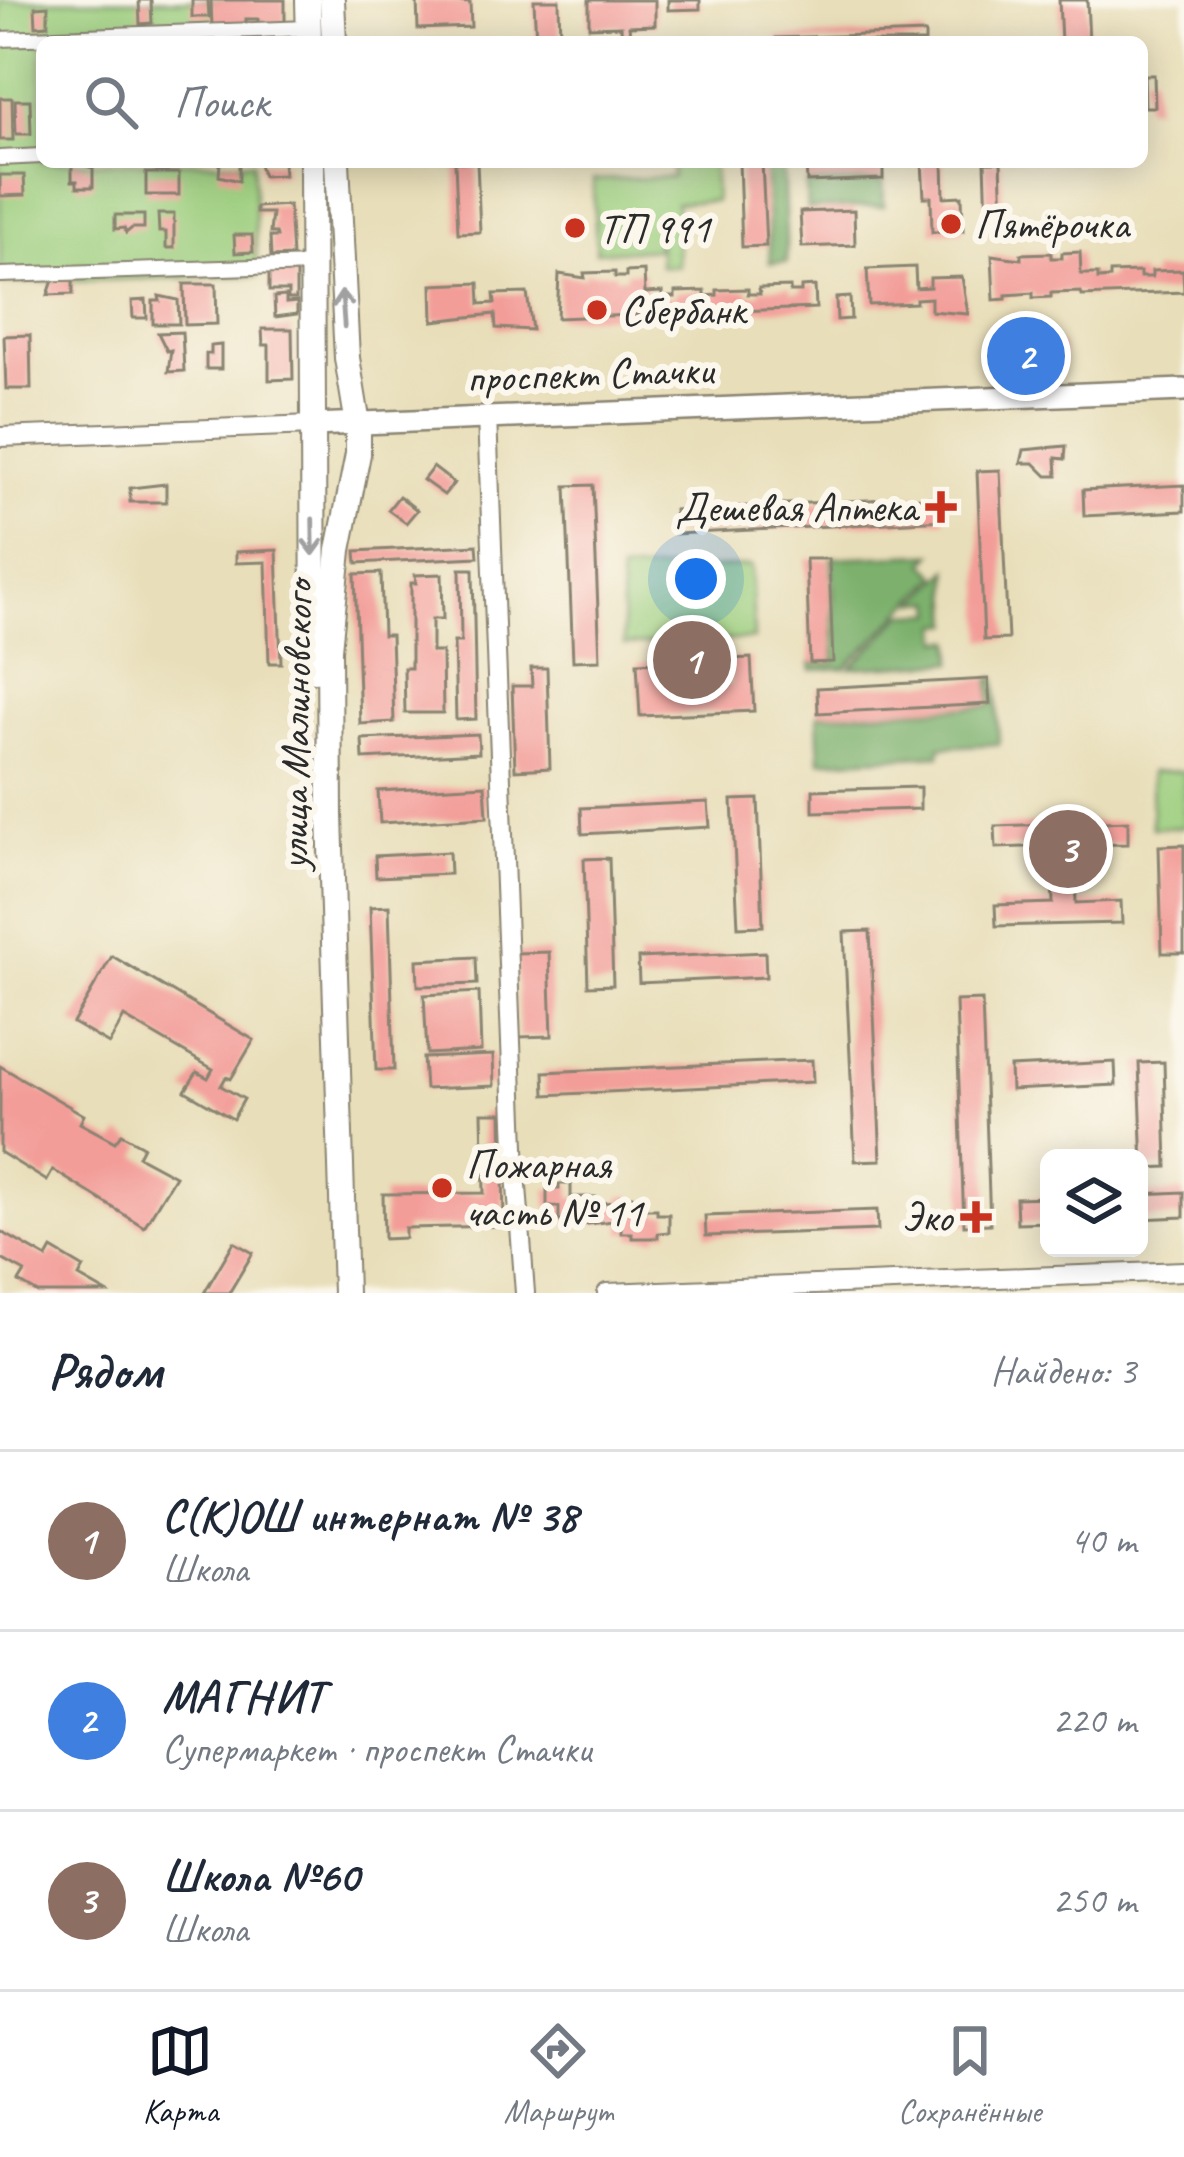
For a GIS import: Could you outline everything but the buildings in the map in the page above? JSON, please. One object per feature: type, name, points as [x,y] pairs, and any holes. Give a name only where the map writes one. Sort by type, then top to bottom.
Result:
[{"type":"highway","points":[[308,0],[309,35]]},
{"type":"highway","points":[[332,0],[334,36]]},
{"type":"highway","name":"улица Малиновского","points":[[312,168],[313,650],[331,1293]]},
{"type":"highway","name":"улица Малиновского","points":[[337,168],[343,310],[358,424],[358,454],[339,550],[329,650],[345,1293]]},
{"type":"main road","name":"проспект Стачки","points":[[314,425],[1184,390]]},
{"type":"street","points":[[232,36],[309,35]]},
{"type":"street","points":[[0,39],[36,39]]},
{"type":"street","points":[[0,158],[36,156]]},
{"type":"street","points":[[0,275],[313,265]]},
{"type":"street","points":[[487,416],[524,1293]]},
{"type":"street","name":"проспект Стачки","points":[[0,437],[314,425]]},
{"type":"street","points":[[607,1293],[1184,1271]]},
{"type":"green space","points":[[0,0],[248,0],[249,36],[36,36],[36,168],[253,168],[257,276],[0,283]]},
{"type":"green space","points":[[672,168],[713,168],[715,201],[676,203],[678,266],[660,266],[657,220],[657,249],[596,252],[593,180],[672,177]]},
{"type":"green space","points":[[765,168],[783,168],[787,262],[770,263]]},
{"type":"green space","points":[[883,181],[884,206],[807,209],[806,184]]},
{"type":"green space","points":[[933,554],[925,563],[938,576],[845,668],[811,670],[810,664],[835,662],[832,558]]},
{"type":"green space","points":[[751,566],[754,639],[624,645],[620,572]]},
{"type":"green space","points":[[949,570],[952,624],[940,625],[941,640],[953,640],[954,662],[851,668],[904,614],[935,613],[934,601],[917,602]]},
{"type":"green space","points":[[996,678],[999,744],[940,747],[940,755],[820,761],[818,715],[990,706],[990,679]]},
{"type":"green space","points":[[1184,771],[1184,827],[1152,828],[1151,772]]},
{"type":"place","name":"Пятёрочка","points":[[951,224]]},
{"type":"place","name":"ТП 991","points":[[575,228]]},
{"type":"place","name":"Сбербанк","points":[[597,310]]},
{"type":"place","name":"МАГНИТ","points":[[1026,356]]},
{"type":"place","name":"Дешевая Аптека","points":[[941,507]]},
{"type":"place","name":"С(К)ОШ интернат № 38","points":[[692,660]]},
{"type":"place","name":"Школа №60","points":[[1068,849]]},
{"type":"place","name":"Пожарная часть № 11","points":[[442,1188]]},
{"type":"place","name":"Эко","points":[[976,1217]]}]
